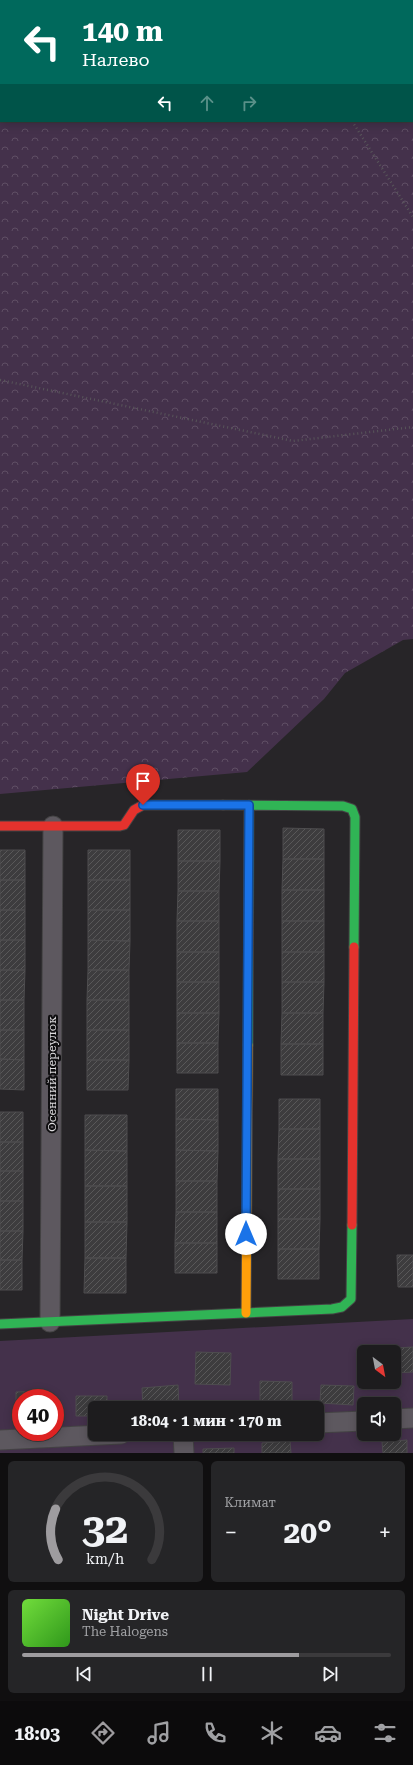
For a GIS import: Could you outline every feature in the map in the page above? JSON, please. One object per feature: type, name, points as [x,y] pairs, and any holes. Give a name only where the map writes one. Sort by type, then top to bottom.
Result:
[{"type":"street","points":[[0,826],[124,825],[134,810],[143,805],[343,806],[348,807],[354,812],[353,1221],[351,1299],[342,1307],[332,1309],[0,1324]]},
{"type":"street","points":[[246,1313],[249,805]]},
{"type":"street","name":"Осенний переулок","points":[[50,1322],[53,826]]},
{"type":"street","points":[[401,1419],[413,1418]]},
{"type":"street","points":[[324,1423],[357,1420]]},
{"type":"street","points":[[0,1440],[88,1436]]},
{"type":"street","points":[[183,1441],[184,1453]]},
{"type":"path","points":[[353,122],[413,217]]},
{"type":"path","points":[[0,380],[293,441],[413,427]]},
{"type":"green space","points":[[0,122],[413,122],[413,639],[403,640],[345,673],[324,699],[247,772],[0,794]]},
{"type":"green space","points":[[413,1319],[413,1453],[0,1453],[0,1341]]},
{"type":"building","points":[[283,828],[324,829],[324,859],[283,859]]},
{"type":"building","points":[[178,830],[220,830],[220,861],[178,861]]},
{"type":"building","points":[[0,850],[25,850],[25,880],[0,880]]},
{"type":"building","points":[[88,850],[130,850],[130,880],[88,880]]},
{"type":"building","points":[[283,859],[324,859],[324,890],[282,890]]},
{"type":"building","points":[[178,861],[220,861],[219,891],[178,891]]},
{"type":"building","points":[[0,880],[25,880],[25,910],[0,910]]},
{"type":"building","points":[[88,880],[130,880],[130,910],[88,910]]},
{"type":"building","points":[[282,890],[324,890],[324,921],[282,921]]},
{"type":"building","points":[[178,891],[219,891],[219,921],[177,921]]},
{"type":"building","points":[[0,910],[25,910],[25,940],[0,940]]},
{"type":"building","points":[[88,910],[130,910],[130,941],[88,940]]},
{"type":"building","points":[[177,921],[219,921],[219,952],[177,952]]},
{"type":"building","points":[[282,921],[324,921],[324,952],[282,952]]},
{"type":"building","points":[[0,940],[25,940],[25,970],[0,970]]},
{"type":"building","points":[[88,940],[130,941],[129,970],[88,970]]},
{"type":"building","points":[[177,952],[219,952],[219,982],[177,982]]},
{"type":"building","points":[[282,952],[324,952],[324,982],[282,982]]},
{"type":"building","points":[[0,970],[25,970],[24,1000],[0,1000]]},
{"type":"building","points":[[88,970],[129,970],[129,1000],[87,1000]]},
{"type":"building","points":[[177,982],[219,982],[219,1013],[177,1013]]},
{"type":"building","points":[[282,982],[324,982],[323,1013],[282,1013]]},
{"type":"building","points":[[0,1000],[24,1000],[24,1030],[0,1030]]},
{"type":"building","points":[[87,1000],[129,1000],[129,1030],[87,1030]]},
{"type":"building","points":[[177,1013],[219,1013],[218,1043],[177,1043]]},
{"type":"building","points":[[282,1013],[323,1013],[323,1044],[281,1044]]},
{"type":"building","points":[[0,1030],[24,1030],[24,1060],[0,1059]]},
{"type":"building","points":[[87,1030],[129,1030],[129,1060],[87,1060]]},
{"type":"building","points":[[177,1043],[218,1043],[218,1073],[177,1073]]},
{"type":"building","points":[[281,1044],[323,1044],[323,1075],[281,1075]]},
{"type":"building","points":[[0,1059],[24,1060],[24,1090],[0,1089]]},
{"type":"building","points":[[87,1060],[129,1060],[128,1090],[87,1090]]},
{"type":"building","points":[[176,1089],[218,1089],[218,1120],[176,1119]]},
{"type":"building","points":[[279,1099],[320,1099],[320,1129],[279,1129]]},
{"type":"building","points":[[0,1112],[23,1112],[23,1142],[0,1142]]},
{"type":"building","points":[[85,1115],[127,1115],[127,1151],[85,1150]]},
{"type":"building","points":[[176,1119],[218,1120],[218,1151],[176,1150]]},
{"type":"building","points":[[279,1129],[320,1129],[320,1159],[278,1159]]},
{"type":"building","points":[[0,1142],[23,1142],[23,1171],[0,1171]]},
{"type":"building","points":[[85,1150],[127,1151],[127,1186],[85,1186]]},
{"type":"building","points":[[176,1150],[218,1151],[217,1181],[176,1181]]},
{"type":"building","points":[[278,1159],[320,1159],[320,1189],[278,1189]]},
{"type":"building","points":[[0,1171],[23,1171],[23,1201],[0,1201]]},
{"type":"building","points":[[176,1181],[217,1181],[217,1212],[176,1212]]},
{"type":"building","points":[[85,1186],[127,1186],[127,1222],[85,1222]]},
{"type":"building","points":[[278,1189],[320,1189],[320,1219],[278,1219]]},
{"type":"building","points":[[0,1201],[23,1201],[23,1231],[0,1231]]},
{"type":"building","points":[[176,1212],[217,1212],[217,1243],[175,1243]]},
{"type":"building","points":[[278,1219],[320,1219],[319,1249],[278,1249]]},
{"type":"building","points":[[85,1222],[127,1222],[126,1258],[85,1258]]},
{"type":"building","points":[[0,1231],[23,1231],[22,1260],[0,1260]]},
{"type":"building","points":[[175,1243],[217,1243],[217,1273],[175,1273]]},
{"type":"building","points":[[278,1249],[319,1249],[319,1279],[278,1279]]},
{"type":"building","points":[[397,1255],[413,1255],[413,1287],[398,1287]]},
{"type":"building","points":[[85,1258],[126,1258],[126,1293],[84,1293]]},
{"type":"building","points":[[0,1260],[22,1260],[22,1290],[0,1290]]},
{"type":"building","points":[[413,1347],[413,1372],[401,1373],[401,1348]]},
{"type":"building","points":[[196,1352],[231,1353],[230,1385],[195,1384]]},
{"type":"building","points":[[260,1381],[292,1382],[292,1401],[260,1401]]},
{"type":"building","points":[[178,1385],[179,1401],[143,1401],[142,1388]]},
{"type":"building","points":[[321,1385],[354,1386],[353,1405],[324,1403],[324,1401],[320,1401]]},
{"type":"building","points":[[76,1396],[107,1396],[107,1401],[88,1401],[88,1416],[76,1416]]},
{"type":"building","points":[[407,1440],[407,1453],[383,1453],[382,1442]]},
{"type":"building","points":[[290,1441],[291,1453],[262,1453],[262,1443]]},
{"type":"building","points":[[234,1448],[234,1453],[203,1453],[203,1449]]},
{"type":"traffic: fast","points":[[223,805],[343,806],[352,809],[355,817],[354,947]]},
{"type":"traffic: fast","points":[[248,1045],[249,805]]},
{"type":"traffic: fast","points":[[0,1324],[332,1309],[342,1307],[351,1299],[352,1225]]},
{"type":"traffic: slow","points":[[246,1313],[248,1045]]},
{"type":"traffic: jam","points":[[0,826],[120,826],[124,825],[134,810],[143,805],[223,805]]},
{"type":"traffic: jam","points":[[352,1225],[354,947]]},
{"type":"route","points":[[143,805],[249,805],[246,1234]]}]
